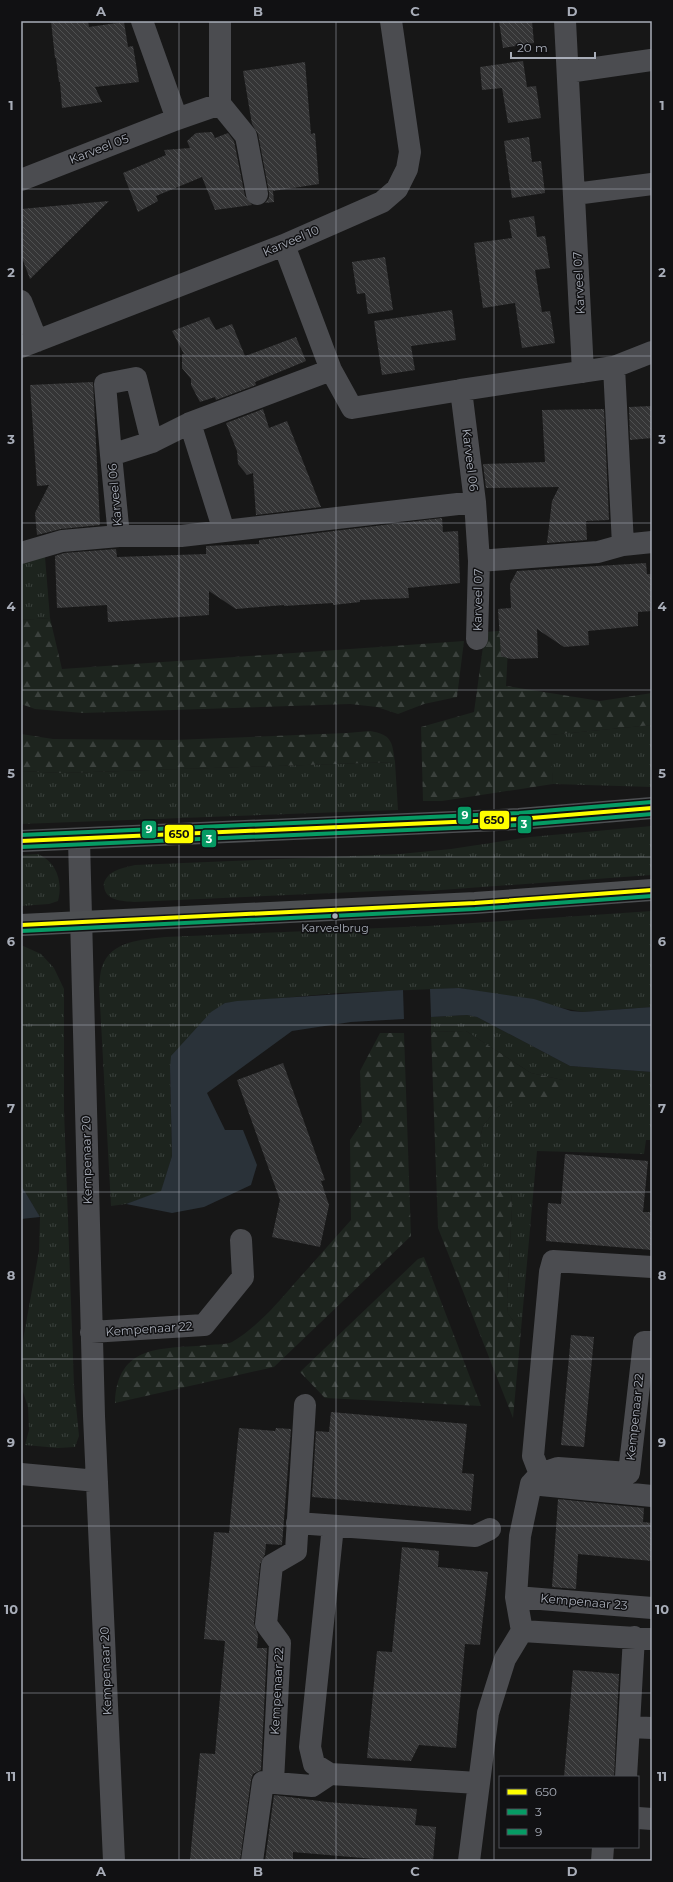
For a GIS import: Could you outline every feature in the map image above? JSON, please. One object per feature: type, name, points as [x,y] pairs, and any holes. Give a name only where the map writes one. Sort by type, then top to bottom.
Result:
[{"type":"main road","points":[[21,841],[79,840],[519,819],[652,808]]},
{"type":"main road","points":[[21,926],[475,903],[652,890]]},
{"type":"street","points":[[142,21],[177,119]]},
{"type":"street","points":[[220,21],[220,104],[246,136],[257,194]]},
{"type":"street","name":"Karveel 10","points":[[29,344],[284,245],[382,202],[397,189],[407,169],[410,152],[391,21]]},
{"type":"street","points":[[565,21],[568,72],[651,60]]},
{"type":"street","name":"Karveel 07","points":[[568,72],[583,372]]},
{"type":"street","name":"Karveel 05","points":[[21,180],[177,119],[220,104]]},
{"type":"street","points":[[575,194],[652,184]]},
{"type":"street","points":[[284,245],[331,370],[352,408],[614,367],[652,352]]},
{"type":"street","points":[[21,302],[29,344]]},
{"type":"street","points":[[614,367],[623,544]]},
{"type":"street","name":"Karveel 06","points":[[111,455],[152,442],[190,424],[331,370]]},
{"type":"street","name":"Karveel 06","points":[[119,536],[105,384],[136,378],[152,442]]},
{"type":"street","name":"Karveel 06","points":[[21,553],[62,541],[119,536],[181,536],[475,502],[461,390]]},
{"type":"street","points":[[190,424],[224,531]]},
{"type":"street","name":"Karveel 07","points":[[475,502],[479,561],[477,639]]},
{"type":"street","name":"Karveel 07","points":[[479,561],[598,552],[623,544],[652,542]]},
{"type":"street","name":"Kempenaar 20","points":[[79,840],[91,1332],[114,1861]]},
{"type":"street","name":"Kempenaar 22","points":[[91,1332],[204,1325],[243,1277],[241,1240]]},
{"type":"street","points":[[469,1861],[488,1713],[505,1659],[522,1631],[516,1597],[520,1536],[535,1479],[533,1456],[550,1272],[553,1261],[652,1267]]},
{"type":"street","name":"Kempenaar 22","points":[[535,1479],[558,1468],[629,1473],[645,1402],[648,1342]]},
{"type":"street","name":"Kempenaar 22","points":[[272,1782],[280,1643],[266,1624],[272,1565],[296,1551],[305,1405]]},
{"type":"street","points":[[21,1474],[97,1481]]},
{"type":"street","points":[[535,1479],[652,1496]]},
{"type":"street","points":[[297,1523],[475,1536],[490,1529]]},
{"type":"street","points":[[333,1526],[310,1747],[314,1764],[330,1774],[478,1783]]},
{"type":"street","name":"Kempenaar 23","points":[[516,1597],[652,1608]]},
{"type":"street","points":[[522,1631],[643,1638],[629,1727],[626,1776]]},
{"type":"street","points":[[629,1727],[652,1728]]},
{"type":"street","points":[[252,1861],[262,1782],[312,1786],[330,1774]]},
{"type":"street","points":[[639,1818],[652,1819]]},
{"type":"street","points":[[602,1861],[603,1848]]},
{"type":"green space","points":[[45,557],[50,618],[21,620],[21,559]]},
{"type":"green space","points":[[50,618],[62,669],[464,641],[457,697],[424,704],[398,714],[377,707],[350,704],[83,713],[35,709],[21,704],[21,620]]},
{"type":"green space","points":[[509,630],[506,686],[600,701],[652,693],[652,725],[550,735],[553,784],[442,801],[423,801],[421,727],[474,712],[485,632]]},
{"type":"green space","points":[[652,725],[652,787],[553,784],[549,735]]},
{"type":"green space","points":[[370,731],[383,735],[390,740],[395,762],[62,773],[21,771],[21,734],[53,739],[172,740]]},
{"type":"green space","points":[[395,762],[398,810],[21,824],[21,771],[62,773]]},
{"type":"green space","points":[[652,826],[652,875],[427,891],[401,890],[134,902],[111,897],[105,891],[104,885],[106,879],[114,871],[135,865],[400,854],[451,849],[530,837]]},
{"type":"green space","points":[[38,854],[50,862],[57,873],[60,887],[58,901],[49,904],[21,906],[21,855]]},
{"type":"green space","points":[[652,911],[652,1007],[583,1012],[459,988],[338,993],[225,1003],[170,1067],[172,1156],[161,1192],[126,1204],[111,1206],[99,986],[101,969],[106,958],[112,951],[120,946],[137,941],[165,937],[428,926]]},
{"type":"green space","points":[[21,945],[41,954],[54,968],[64,989],[64,1110],[74,1385],[79,1436],[75,1447],[58,1448],[25,1445],[29,1430],[28,1407],[21,1386],[21,1351],[39,1251],[40,1217],[21,1185]]},
{"type":"green space","points":[[467,1015],[477,1017],[570,1066],[652,1072],[652,1140],[646,1140],[644,1154],[537,1151],[521,1330],[508,1314],[507,1300],[512,1208],[511,1194],[483,1177],[480,1138],[483,1126],[498,1107],[563,1080],[531,1073],[466,1031],[431,1032],[431,1017]]},
{"type":"green space","points":[[466,1031],[531,1073],[563,1080],[558,1092],[546,1098],[509,1103],[498,1107],[483,1126],[480,1138],[484,1177],[511,1194],[512,1208],[507,1300],[508,1314],[521,1330],[513,1418],[438,1228],[431,1032]]},
{"type":"green space","points":[[380,1033],[404,1033],[411,1236],[274,1367],[115,1403],[118,1383],[124,1369],[133,1359],[160,1349],[230,1343],[250,1330],[273,1308],[351,1220],[350,1140],[362,1122],[360,1071]]},
{"type":"green space","points":[[424,1257],[481,1406],[325,1398],[300,1372],[418,1259]]},
{"type":"shaded area","points":[[459,988],[534,999],[571,1011],[583,1012],[652,1007],[652,1072],[570,1066],[477,1017],[467,1015],[431,1017],[430,989]]},
{"type":"shaded area","points":[[403,990],[404,1019],[351,1022],[292,1031],[207,1093],[225,1130],[243,1130],[257,1165],[251,1185],[204,1207],[172,1213],[126,1204],[161,1191],[172,1156],[171,1056],[211,1012],[225,1003],[237,1001]]},
{"type":"shaded area","points":[[21,1185],[40,1217],[21,1219]]},
{"type":"building","points":[[51,21],[88,21],[89,27],[124,22],[128,47],[133,46],[139,82],[95,87],[102,102],[62,108],[60,82],[55,58]]},
{"type":"building","points":[[499,21],[532,21],[534,43],[503,48]]},
{"type":"building","points":[[523,61],[527,87],[536,86],[541,118],[508,123],[502,88],[482,90],[480,67]]},
{"type":"building","points":[[305,62],[311,134],[315,133],[319,184],[273,191],[274,202],[265,203],[269,198],[269,192],[258,134],[252,124],[243,71]]},
{"type":"building","points":[[212,132],[215,138],[228,133],[234,141],[245,196],[252,205],[215,210],[202,177],[156,196],[158,201],[138,212],[123,173],[166,155],[164,150],[190,148],[187,141],[196,133]]},
{"type":"building","points":[[529,137],[532,162],[541,161],[545,193],[512,198],[504,141]]},
{"type":"building","points":[[109,201],[30,279],[21,255],[21,209]]},
{"type":"building","points":[[534,216],[537,237],[545,236],[550,268],[535,270],[542,312],[550,311],[555,343],[522,348],[515,303],[483,308],[474,243],[512,238],[509,220]]},
{"type":"building","points":[[385,257],[393,310],[368,314],[365,293],[357,294],[352,262]]},
{"type":"building","points":[[452,310],[456,340],[411,346],[415,370],[382,375],[374,321]]},
{"type":"building","points":[[209,317],[216,330],[232,324],[245,356],[296,337],[306,361],[255,382],[256,385],[216,400],[215,397],[200,402],[191,385],[191,379],[182,368],[182,354],[184,354],[172,331]]},
{"type":"building","points":[[93,382],[100,525],[61,529],[37,535],[35,513],[49,485],[37,486],[30,385]]},
{"type":"building","points":[[652,406],[652,438],[630,440],[629,407]]},
{"type":"building","points":[[263,409],[269,428],[287,421],[321,507],[256,515],[253,473],[247,475],[238,464],[237,451],[226,423]]},
{"type":"building","points":[[604,409],[609,520],[586,521],[587,540],[547,543],[552,501],[559,487],[486,488],[483,464],[545,462],[542,410]]},
{"type":"building","points":[[442,518],[443,532],[458,531],[460,583],[408,588],[409,598],[360,600],[360,602],[333,605],[333,603],[284,605],[236,609],[209,591],[209,615],[108,622],[107,605],[57,608],[55,556],[64,553],[116,549],[117,557],[206,554],[206,546],[259,544],[259,540]]},
{"type":"building","points":[[646,563],[647,574],[652,574],[652,611],[638,612],[638,626],[588,631],[589,645],[564,647],[537,629],[538,658],[511,659],[501,656],[498,609],[511,608],[510,584],[517,571]]},
{"type":"building","points":[[283,1063],[325,1180],[321,1181],[329,1205],[320,1247],[272,1237],[280,1200],[237,1080]]},
{"type":"building","points":[[565,1154],[648,1161],[643,1212],[652,1212],[652,1250],[546,1241],[548,1203],[561,1204]]},
{"type":"building","points":[[571,1335],[594,1337],[584,1447],[561,1445]]},
{"type":"building","points":[[331,1412],[467,1424],[462,1473],[474,1474],[471,1511],[312,1497],[316,1431],[329,1432]]},
{"type":"building","points":[[239,1428],[275,1431],[276,1428],[291,1429],[282,1545],[266,1544],[265,1554],[260,1564],[254,1623],[258,1635],[257,1648],[267,1648],[261,1770],[253,1774],[251,1780],[240,1861],[197,1861],[190,1860],[200,1753],[215,1754],[225,1641],[204,1639],[214,1532],[229,1533]]},
{"type":"building","points":[[558,1499],[644,1508],[643,1522],[652,1523],[652,1561],[578,1554],[576,1589],[552,1587]]},
{"type":"building","points":[[402,1547],[439,1551],[438,1567],[488,1572],[480,1645],[465,1644],[456,1748],[419,1745],[411,1761],[367,1758],[377,1651],[392,1652]]},
{"type":"building","points":[[573,1670],[619,1674],[614,1776],[564,1776]]},
{"type":"building","points":[[274,1795],[327,1802],[417,1809],[415,1825],[436,1827],[433,1861],[398,1861],[293,1852],[293,1861],[265,1861]]},
{"type":"transit line","name":"9","points":[[21,835],[519,813],[652,802]]},
{"type":"transit line","name":"650","points":[[21,841],[519,819],[652,808]]},
{"type":"transit line","name":"3","points":[[21,847],[519,825],[652,814]]},
{"type":"transit line","name":"650","points":[[21,925],[475,903],[652,890]]},
{"type":"transit line","name":"3","points":[[21,931],[475,909],[652,896]]},
{"type":"place","name":"Karveelbrug","points":[[335,916]]}]
